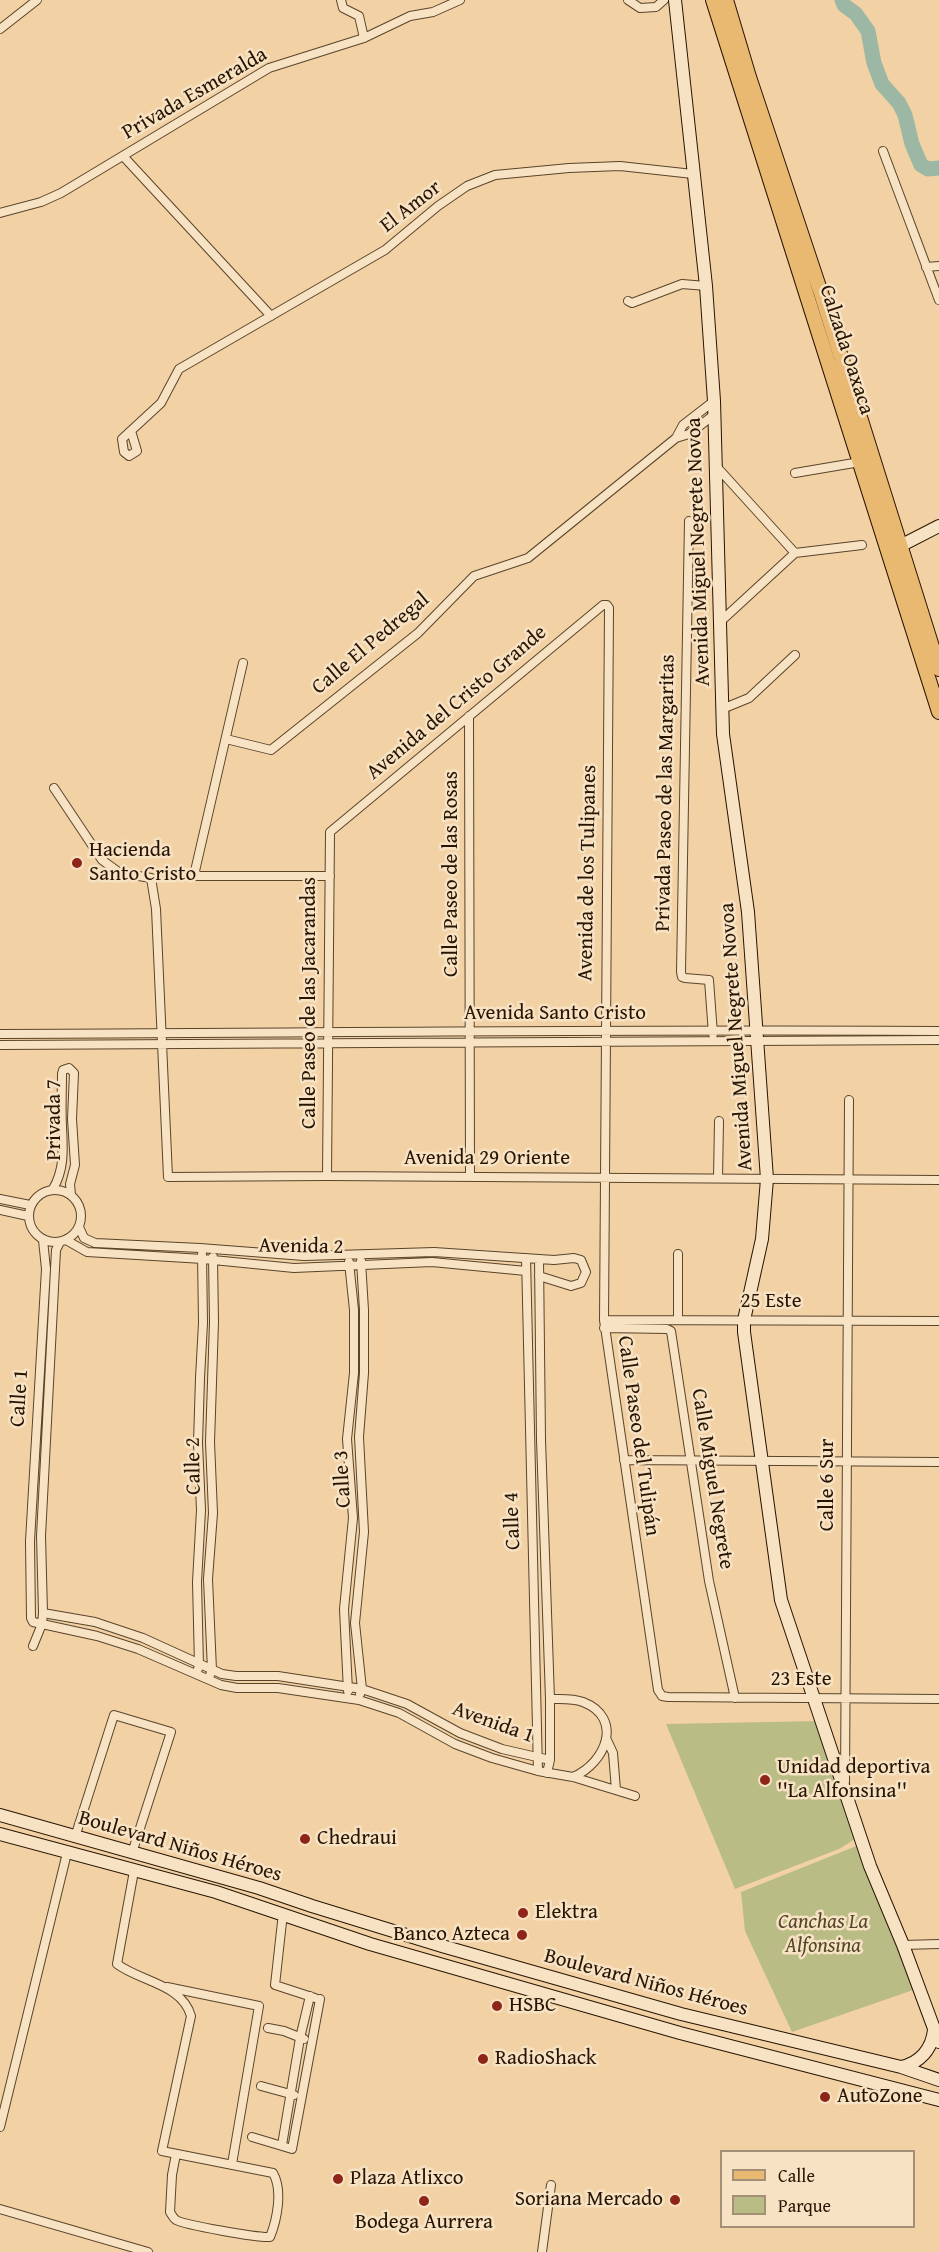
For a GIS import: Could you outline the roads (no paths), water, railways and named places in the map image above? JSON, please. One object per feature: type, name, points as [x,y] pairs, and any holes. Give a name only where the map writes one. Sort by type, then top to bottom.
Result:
[{"type":"main road","name":"Avenida Miguel Negrete Novoa","points":[[675,0],[686,80],[693,174],[706,286],[715,414],[723,734],[748,912],[767,1179],[762,1239],[744,1320],[762,1462],[781,1600],[870,1866],[903,1945],[939,2042]]},
{"type":"main road","name":"Calzada Oaxaca","points":[[713,0],[893,548],[939,669]]},
{"type":"main road","name":"Calzada Oaxaca","points":[[726,0],[749,77],[821,293],[861,452]]},
{"type":"main road","points":[[893,548],[939,526]]},
{"type":"main road","name":"Calzada Oaxaca","points":[[893,548],[939,712]]},
{"type":"main road","name":"Boulevard Niños Héroes","points":[[0,1815],[259,1888],[442,1946],[681,2014],[901,2067],[939,2080]]},
{"type":"main road","name":"Boulevard Niños Héroes","points":[[0,1834],[216,1892],[381,1947],[646,2024],[939,2100]]},
{"type":"main road","points":[[901,2067],[912,2064],[925,2053],[932,2042],[934,2029]]},
{"type":"street","points":[[0,29],[37,0]]},
{"type":"street","points":[[341,0],[343,8],[358,16],[364,38]]},
{"type":"street","name":"Privada Esmeralda","points":[[0,213],[61,194],[269,68],[364,38],[410,16],[433,12],[460,0]]},
{"type":"street","points":[[628,0],[640,8],[656,7],[664,0]]},
{"type":"street","points":[[882,151],[939,300]]},
{"type":"street","name":"Privada Esmeralda","points":[[123,156],[271,316]]},
{"type":"street","name":"El Amor","points":[[131,431],[161,403],[179,369],[386,250],[438,206],[467,186],[495,175],[569,168],[620,166],[693,174]]},
{"type":"street","points":[[926,267],[939,266]]},
{"type":"street","points":[[628,301],[632,303],[682,284],[706,286]]},
{"type":"street","name":"Calle El Pedregal","points":[[226,739],[271,750],[418,633],[474,576],[528,558],[676,438],[683,425],[714,401]]},
{"type":"street","name":"Calle El Pedregal","points":[[676,438],[690,434],[715,414]]},
{"type":"street","points":[[795,473],[861,452]]},
{"type":"street","points":[[716,465],[795,553]]},
{"type":"street","name":"Privada Paseo de las Margaritas","points":[[689,521],[681,972],[682,977],[685,978],[709,980],[713,1040]]},
{"type":"street","points":[[720,622],[795,553],[862,545]]},
{"type":"street","name":"Avenida del Cristo Grande","points":[[330,832],[603,605],[607,605]]},
{"type":"street","name":"Avenida de los Tulipanes","points":[[605,1178],[609,619],[607,605]]},
{"type":"street","points":[[722,709],[748,698],[795,655]]},
{"type":"street","points":[[243,663],[195,871],[197,876],[330,876]]},
{"type":"street","name":"Calle Paseo de las Rosas","points":[[469,716],[470,1177]]},
{"type":"street","points":[[54,788],[102,860],[120,873],[151,878],[156,909],[161,1044]]},
{"type":"street","name":"Calle Paseo de las Jacarandas","points":[[327,1176],[330,832]]},
{"type":"street","name":"Avenida Santo Cristo","points":[[605,1037],[713,1030],[756,1035],[912,1035],[939,1031]]},
{"type":"street","name":"Avenida Santo Cristo","points":[[0,1034],[328,1033],[470,1038]]},
{"type":"street","points":[[172,1034],[172,1044]]},
{"type":"street","name":"Avenida Santo Cristo","points":[[0,1045],[328,1043],[470,1038],[605,1037],[713,1040],[756,1035]]},
{"type":"street","name":"Avenida Santo Cristo","points":[[912,1035],[939,1040]]},
{"type":"street","name":"Avenida 29 Oriente","points":[[161,1044],[168,1177],[939,1180]]},
{"type":"street","name":"Privada 7","points":[[53,1189],[60,1177],[64,1155],[62,1074],[63,1070],[69,1068],[74,1073],[72,1119],[75,1165],[70,1184],[70,1195]]},
{"type":"street","name":"Calle 6 Sur","points":[[845,1790],[849,1100]]},
{"type":"street","points":[[718,1178],[719,1121]]},
{"type":"street","name":"Calle Paseo del Tulipán","points":[[605,1178],[604,1324],[658,1690],[662,1696]]},
{"type":"street","points":[[62,1190],[70,1195],[81,1209],[79,1227],[63,1241],[43,1240],[33,1232],[28,1216],[30,1205],[44,1191],[62,1190]]},
{"type":"street","points":[[0,1199],[30,1205]]},
{"type":"street","points":[[0,1210],[28,1216]]},
{"type":"street","name":"Avenida 2","points":[[79,1227],[84,1238],[95,1243],[304,1256],[434,1252],[539,1259],[574,1258],[581,1260],[586,1272],[581,1283],[571,1286],[539,1276]]},
{"type":"street","name":"Calle 1","points":[[42,1624],[33,1622],[31,1618],[30,1541],[46,1269],[43,1240]]},
{"type":"street","name":"Avenida 2","points":[[63,1241],[87,1252],[203,1259],[294,1268],[432,1262],[526,1270]]},
{"type":"street","name":"Calle 1","points":[[33,1646],[42,1624],[43,1612],[41,1536],[56,1250],[63,1241]]},
{"type":"street","name":"Calle 2","points":[[195,1676],[199,1665],[197,1582],[201,1510],[198,1443],[204,1323],[203,1259],[200,1248]]},
{"type":"street","name":"Calle 2","points":[[207,1681],[212,1670],[208,1579],[213,1513],[210,1443],[214,1322],[212,1249]]},
{"type":"street","points":[[678,1254],[678,1320]]},
{"type":"street","name":"Calle 3","points":[[346,1698],[349,1687],[344,1609],[353,1518],[347,1439],[354,1373],[354,1331],[348,1255]]},
{"type":"street","name":"Calle 3","points":[[359,1700],[362,1689],[355,1623],[364,1532],[359,1437],[364,1373],[360,1255]]},
{"type":"street","points":[[526,1258],[526,1270]]},
{"type":"street","name":"Calle 4","points":[[539,1259],[541,1440],[550,1760]]},
{"type":"street","name":"Calle 4","points":[[526,1270],[538,1771]]},
{"type":"street","name":"25 Este","points":[[604,1324],[678,1320],[939,1321]]},
{"type":"street","name":"Calle Miguel Negrete","points":[[604,1324],[671,1331],[709,1581],[735,1698]]},
{"type":"street","points":[[36,1428],[48,1428]]},
{"type":"street","points":[[198,1443],[210,1443]]},
{"type":"street","points":[[624,1460],[939,1462]]},
{"type":"street","points":[[350,1468],[361,1466]]},
{"type":"street","points":[[532,1551],[545,1551]]},
{"type":"street","name":"Avenida 1","points":[[42,1624],[98,1636],[138,1649],[207,1681],[237,1688],[271,1687],[359,1700],[399,1713],[455,1744],[547,1773],[550,1760],[502,1749],[460,1733],[407,1704],[362,1689],[278,1676],[237,1677],[199,1665],[143,1638],[104,1625],[43,1612]]},
{"type":"street","name":"23 Este","points":[[662,1696],[939,1699]]},
{"type":"street","points":[[550,1699],[571,1699],[590,1706],[603,1720],[607,1740],[613,1753],[616,1790]]},
{"type":"street","points":[[75,1837],[114,1715],[171,1732],[132,1853]]},
{"type":"street","points":[[573,1777],[583,1773],[593,1764],[602,1754],[607,1740]]},
{"type":"street","points":[[547,1773],[573,1777],[634,1796]]},
{"type":"street","points":[[0,2127],[68,1853]]},
{"type":"street","points":[[134,1871],[117,1964],[164,1987],[184,2001],[192,2016],[162,2151],[273,2173],[278,2190],[274,2227],[270,2237],[262,2238],[176,2220],[170,2212],[172,2175],[176,2154]]},
{"type":"street","points":[[283,1914],[275,1985],[322,2000],[296,2095]]},
{"type":"street","points":[[903,1945],[939,1944]]},
{"type":"street","points":[[164,1987],[259,2006],[232,2164]]},
{"type":"street","points":[[252,2138],[292,2149],[300,2038],[310,1996]]},
{"type":"street","points":[[268,2028],[311,2041]]},
{"type":"street","points":[[261,2086],[296,2095]]},
{"type":"street","points":[[542,2252],[552,2185]]},
{"type":"street","points":[[0,2209],[148,2252]]},
{"type":"waterway","points":[[842,0],[868,31],[874,63],[882,84],[899,103],[905,115],[912,144],[921,165],[928,169],[939,168]]},
{"type":"place","name":"Hacienda Santo Cristo","points":[[77,863]]},
{"type":"place","name":"Unidad deportiva ''La Alfonsina''","points":[[765,1780]]},
{"type":"place","name":"Chedraui","points":[[305,1839]]},
{"type":"place","name":"Elektra","points":[[523,1913]]},
{"type":"place","name":"Banco Azteca","points":[[522,1935]]},
{"type":"place","name":"HSBC","points":[[497,2006]]},
{"type":"place","name":"RadioShack","points":[[483,2059]]},
{"type":"place","name":"AutoZone","points":[[825,2097]]},
{"type":"place","name":"Plaza Atlixco","points":[[338,2179]]},
{"type":"place","name":"Soriana Mercado","points":[[675,2200]]},
{"type":"place","name":"Bodega Aurrera","points":[[424,2201]]},
{"type":"park label","name":"Canchas La Alfonsina","points":[[823,1935]]}]
